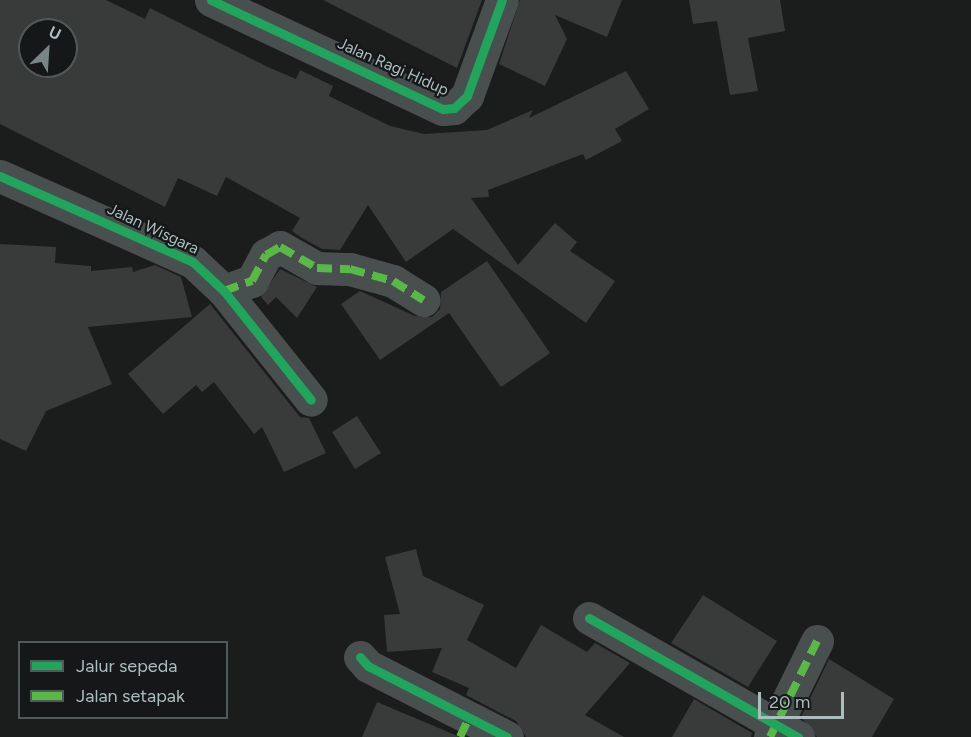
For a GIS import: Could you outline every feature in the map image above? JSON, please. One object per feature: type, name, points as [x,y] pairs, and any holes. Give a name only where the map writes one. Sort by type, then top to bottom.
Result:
[{"type":"street","name":"Jalan Ragi Hidup","points":[[211,0],[443,109],[454,108],[467,96],[502,0]]},
{"type":"street","name":"Jalan Wisgara","points":[[0,176],[193,262],[224,291],[311,400]]},
{"type":"street","points":[[224,291],[252,281],[266,255],[280,247],[317,268],[350,269],[393,281],[424,300]]},
{"type":"street","points":[[589,618],[782,733],[817,641]]},
{"type":"street","points":[[360,657],[368,666],[465,727],[507,737]]},
{"type":"building","points":[[0,0],[106,0],[145,19],[150,8],[270,68],[296,79],[300,70],[333,86],[329,96],[390,126],[424,134],[487,130],[533,110],[529,118],[626,71],[649,109],[615,129],[622,141],[586,160],[583,154],[488,190],[489,197],[471,198],[518,265],[555,223],[577,242],[570,251],[615,281],[586,323],[453,229],[406,262],[368,205],[340,250],[322,249],[302,238],[292,231],[300,218],[226,177],[217,196],[178,178],[165,207],[0,124]]},
{"type":"building","points":[[323,0],[482,0],[457,68]]},
{"type":"building","points":[[520,0],[622,0],[607,37],[555,15],[567,39],[545,86],[499,64]]},
{"type":"building","points":[[689,0],[780,0],[785,31],[748,38],[758,91],[730,95],[717,21],[693,24]]},
{"type":"building","points":[[0,244],[56,247],[55,263],[91,266],[91,271],[132,267],[133,272],[155,265],[181,277],[192,317],[88,327],[112,384],[46,411],[26,451],[0,439]]},
{"type":"building","points":[[487,261],[550,353],[501,387],[449,313],[380,360],[341,304],[360,291],[415,316],[432,317],[440,309],[441,292]]},
{"type":"building","points":[[280,269],[317,287],[297,318],[276,297],[268,305],[261,297]]},
{"type":"building","points":[[210,304],[300,417],[309,418],[326,453],[284,472],[262,427],[254,434],[214,382],[202,392],[196,385],[163,414],[128,374]]},
{"type":"building","points":[[357,416],[381,453],[355,469],[332,432]]},
{"type":"building","points":[[416,549],[423,576],[484,605],[467,640],[516,668],[541,625],[587,652],[595,643],[630,663],[585,715],[624,737],[526,737],[516,721],[466,695],[469,688],[432,672],[442,648],[387,652],[384,615],[400,614],[385,557]]},
{"type":"building","points":[[703,595],[777,641],[748,687],[671,643]]},
{"type":"building","points":[[829,659],[894,699],[872,737],[817,737],[801,717]]},
{"type":"building","points":[[694,699],[752,733],[751,737],[672,737]]},
{"type":"building","points":[[377,702],[460,737],[362,737]]},
{"type":"marked path","points":[[224,291],[252,281],[266,255],[280,247],[317,268],[350,269],[393,281],[424,300]]},
{"type":"marked path","points":[[770,737],[817,641]]},
{"type":"marked path","points":[[460,737],[470,716]]},
{"type":"cycle path","points":[[211,0],[443,109],[454,108],[467,96],[502,0]]},
{"type":"cycle path","points":[[0,176],[193,262],[224,291],[311,400]]},
{"type":"cycle path","points":[[589,618],[798,737]]},
{"type":"cycle path","points":[[360,657],[368,666],[507,737]]}]
